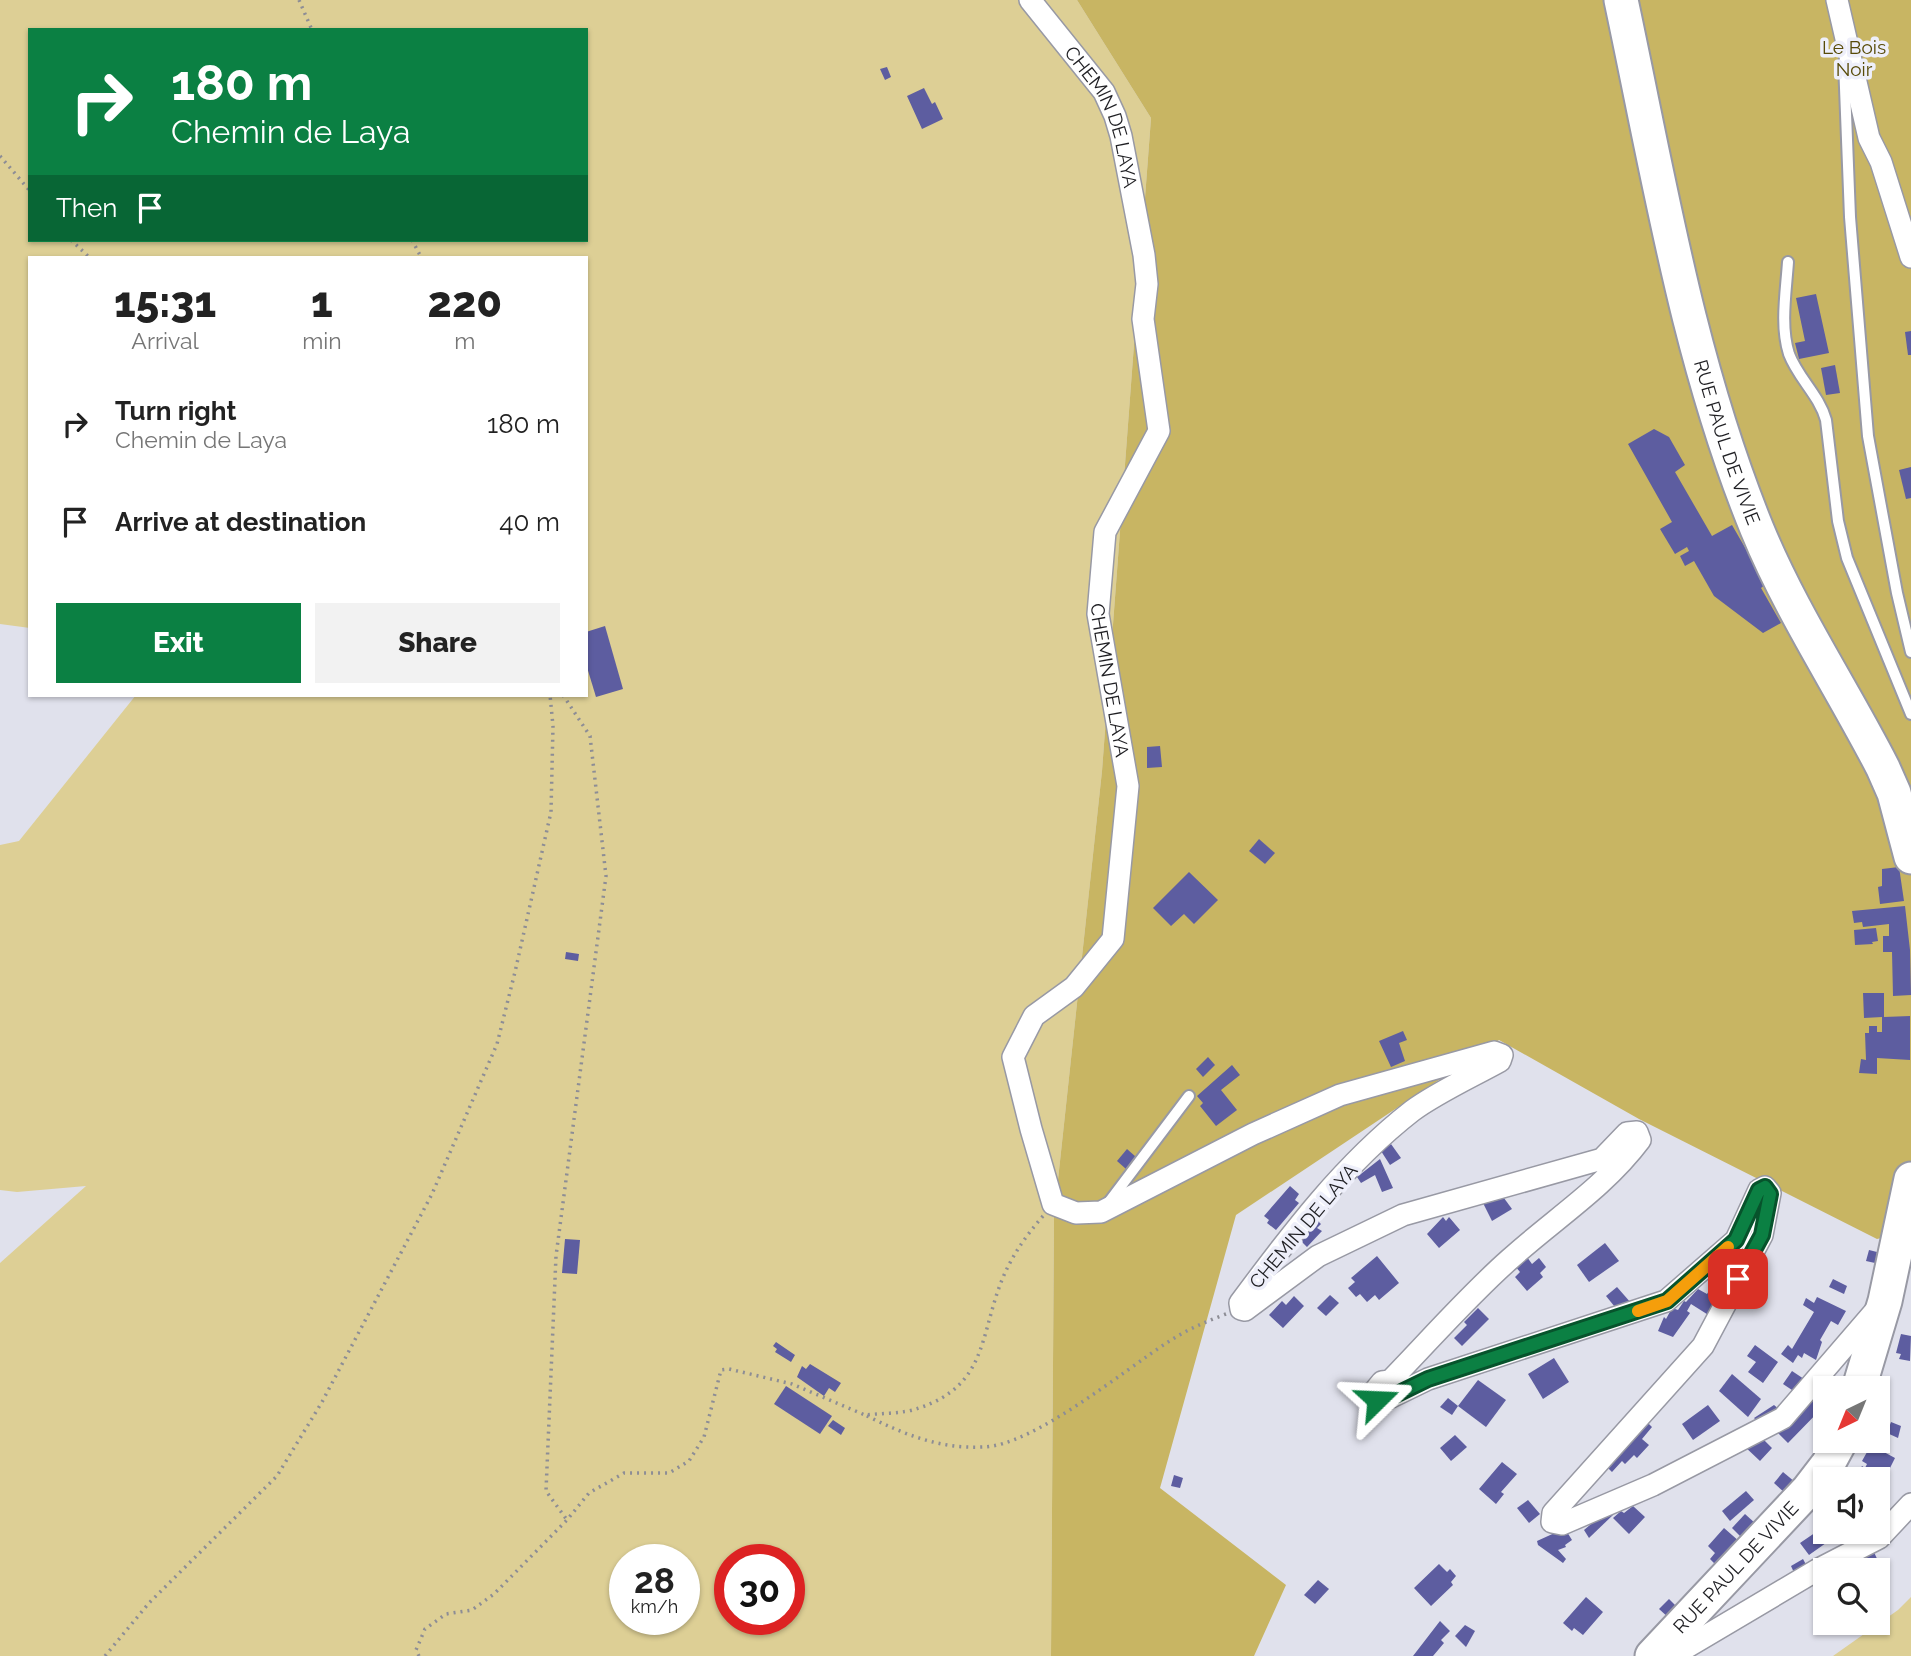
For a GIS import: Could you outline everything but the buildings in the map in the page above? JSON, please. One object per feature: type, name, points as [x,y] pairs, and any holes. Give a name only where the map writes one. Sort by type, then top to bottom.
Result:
[{"type":"main road","name":"RUE PAUL DE VIVIE","points":[[1621,0],[1675,260],[1693,335],[1721,428],[1757,530],[1776,570],[1884,768],[1902,818],[1911,857]]},
{"type":"main road","points":[[1863,1376],[1885,1300],[1911,1179]]},
{"type":"main road","name":"RUE PAUL DE VIVIE","points":[[1652,1656],[1808,1490],[1834,1453]]},
{"type":"street","name":"CHEMIN DE LAYA","points":[[1030,0],[1104,92],[1121,136],[1144,255],[1147,284],[1143,319],[1159,431],[1105,532],[1098,614],[1128,786],[1113,939],[1074,987],[1034,1016],[1013,1057],[1053,1204]]},
{"type":"street","points":[[1837,0],[1869,138],[1881,162],[1911,257]]},
{"type":"street","name":"CHEMIN DE LAYA","points":[[1101,1212],[1253,1134],[1340,1095],[1494,1052],[1502,1055],[1500,1061],[1413,1110],[1346,1170],[1258,1278],[1240,1303],[1245,1310],[1318,1256],[1403,1215],[1602,1159],[1627,1133],[1637,1132],[1640,1140],[1624,1161],[1574,1207],[1509,1259],[1390,1381],[1382,1382],[1373,1393],[1377,1400],[1387,1399],[1428,1379],[1667,1301],[1736,1240],[1759,1190],[1765,1187],[1770,1194],[1762,1235],[1703,1346],[1553,1513],[1552,1522],[1562,1524],[1653,1485],[1783,1418],[1885,1300]]},
{"type":"street","points":[[1053,1204],[1076,1213],[1101,1212]]},
{"type":"street","points":[[1672,1656],[1817,1570],[1879,1538],[1911,1504]]},
{"type":"lane","points":[[1844,38],[1850,217],[1868,436],[1911,652]]},
{"type":"lane","points":[[1788,262],[1784,325],[1790,355],[1821,405],[1838,520],[1847,558],[1911,714]]},
{"type":"lane","points":[[1101,1212],[1189,1096]]},
{"type":"path","points":[[299,0],[311,28]]},
{"type":"path","points":[[0,156],[28,189]]},
{"type":"path","points":[[73,242],[88,256]]},
{"type":"path","points":[[105,1656],[149,1603],[277,1476],[322,1402],[432,1194],[497,1044],[515,972],[551,812],[553,726],[550,697]]},
{"type":"path","points":[[564,697],[590,736],[606,876],[556,1256],[546,1491],[567,1520]]},
{"type":"path","points":[[865,1415],[917,1409],[944,1396],[962,1382],[983,1349],[994,1303],[1011,1259],[1053,1204]]},
{"type":"path","points":[[419,1656],[416,1650],[425,1629],[446,1614],[472,1610],[494,1594],[567,1520],[589,1493],[624,1473],[669,1473],[689,1461],[705,1437],[721,1370],[729,1369],[792,1384],[907,1436],[937,1444],[985,1448],[1006,1443],[1042,1427],[1178,1336],[1197,1325],[1241,1308]]},
{"type":"shaded area","points":[[0,0],[1077,0],[1151,118],[1102,771],[1054,1217],[1051,1656],[0,1656],[0,1263],[86,1186],[17,1192],[0,1190],[0,845],[19,841],[134,697],[588,697],[588,256],[28,256],[28,628],[0,624]]},
{"type":"shaded area","points":[[1911,1597],[1911,1656],[1833,1656],[1863,1635],[1890,1635],[1890,1616]]},
{"type":"green space","name":"Le Bois Noir","points":[[1077,0],[1911,0],[1911,1231],[1877,1239],[1639,1119],[1499,1040],[1236,1215],[1160,1488],[1286,1585],[1254,1656],[1051,1656],[1054,1217],[1102,771],[1151,118]]},
{"type":"slow traffic","points":[[1638,1311],[1667,1301],[1728,1247]]},
{"type":"route","points":[[1377,1400],[1387,1399],[1428,1379],[1667,1301],[1736,1240],[1759,1190],[1765,1187],[1770,1194],[1762,1235],[1738,1279]]}]
